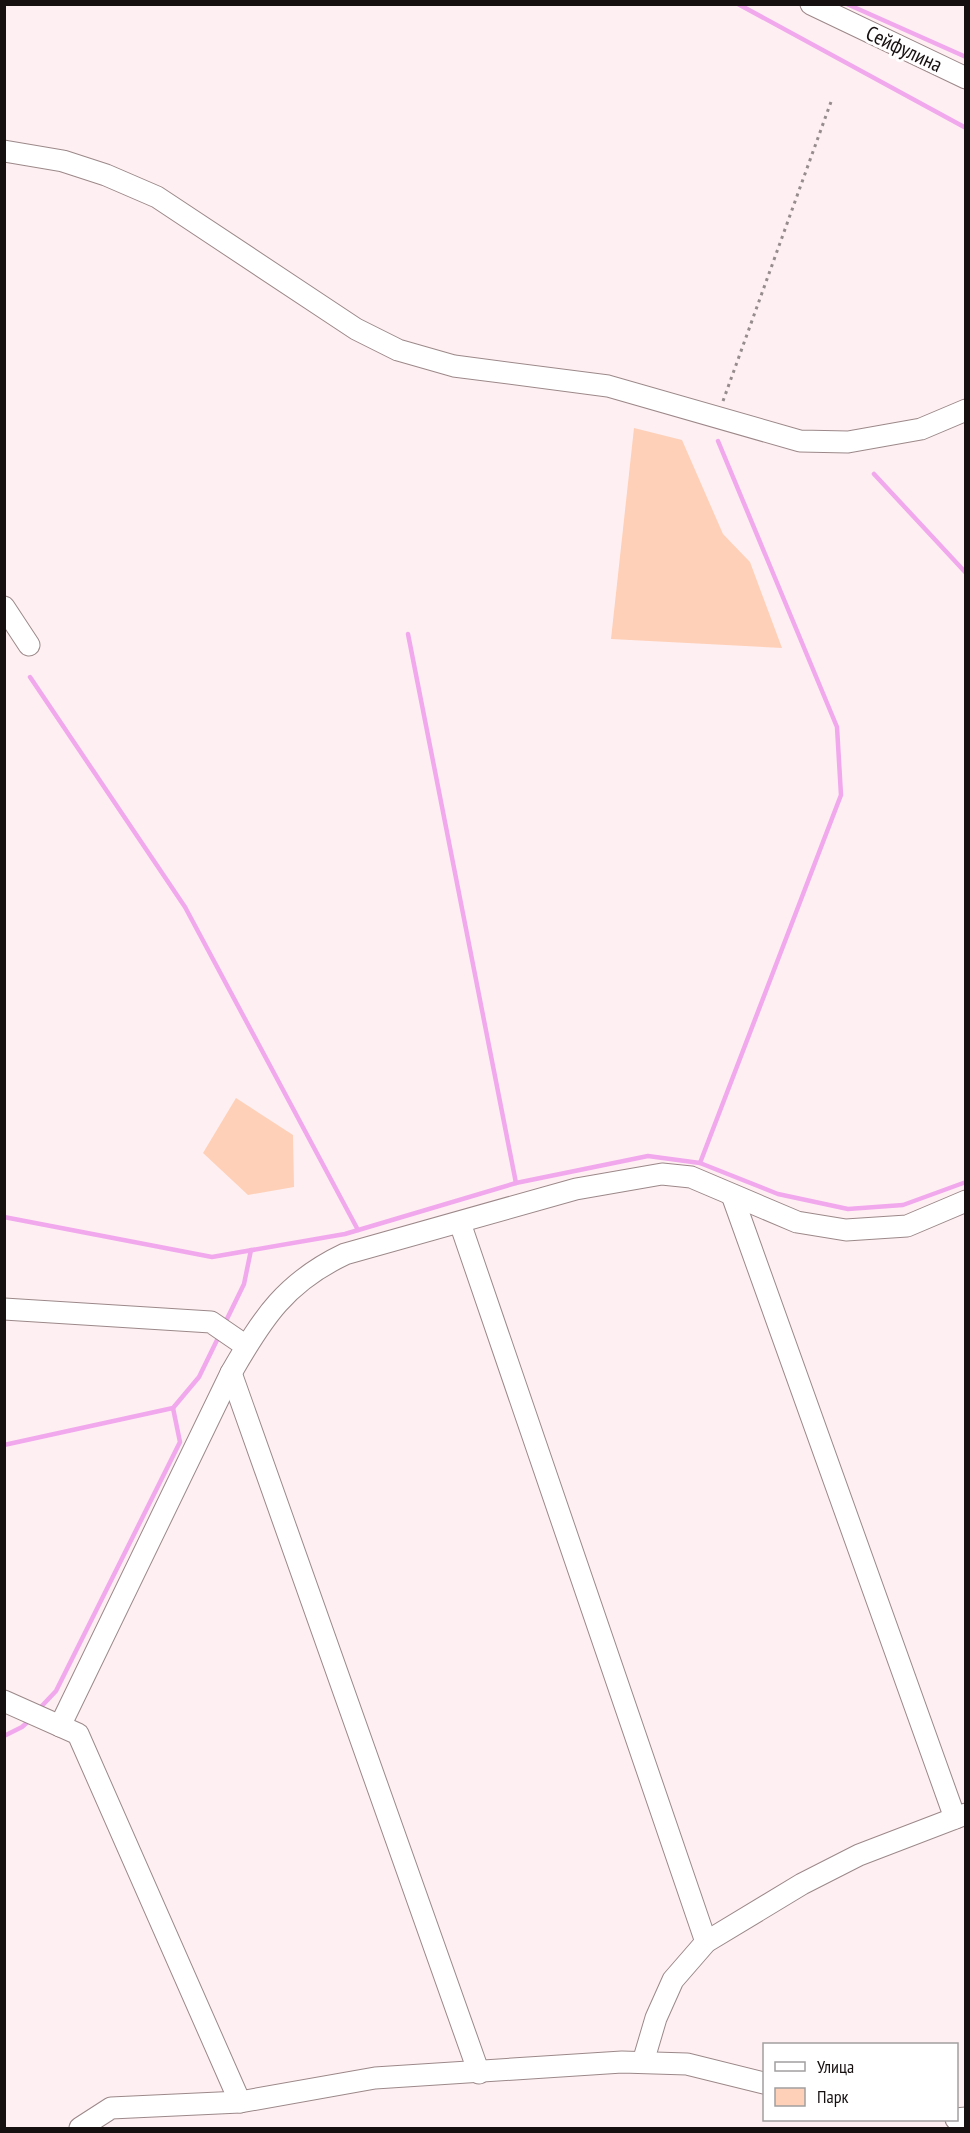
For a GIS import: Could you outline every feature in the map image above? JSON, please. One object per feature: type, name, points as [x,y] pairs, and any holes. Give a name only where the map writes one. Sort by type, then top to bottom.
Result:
[{"type":"street","name":"Сейфулина","points":[[811,4],[966,78]]},
{"type":"street","points":[[4,151],[63,161],[106,175],[157,197],[357,329],[398,350],[454,366],[608,386],[800,441],[848,442],[921,429],[966,410]]},
{"type":"street","points":[[4,607],[29,645]]},
{"type":"street","points":[[60,1726],[231,1372],[257,1327],[292,1287],[317,1267],[345,1254],[576,1189],[662,1174],[691,1177],[797,1222],[846,1230],[907,1226],[966,1201]]},
{"type":"street","points":[[642,2062],[656,2018],[673,1980],[706,1942],[802,1884],[860,1855],[960,1816],[732,1195]]},
{"type":"street","points":[[460,1223],[706,1942]]},
{"type":"street","points":[[4,1309],[211,1322],[246,1346]]},
{"type":"street","points":[[231,1372],[479,2073]]},
{"type":"street","points":[[4,1701],[78,1734],[240,2102]]},
{"type":"street","points":[[80,2128],[111,2108],[240,2102],[375,2078],[642,2062],[687,2064],[763,2083]]},
{"type":"path","points":[[717,417],[832,99]]},
{"type":"green space","points":[[634,428],[682,440],[723,534],[750,562],[782,648],[611,639]]},
{"type":"green space","points":[[236,1098],[293,1135],[294,1187],[248,1195],[203,1153]]},
{"type":"waterway","points":[[738,4],[966,128]]},
{"type":"waterway","points":[[847,4],[966,57]]},
{"type":"waterway","points":[[700,1163],[841,795],[837,727],[718,441]]},
{"type":"waterway","points":[[874,474],[966,573]]},
{"type":"waterway","points":[[408,634],[516,1183]]},
{"type":"waterway","points":[[30,677],[185,907],[358,1230]]},
{"type":"waterway","points":[[4,1217],[212,1257],[345,1234],[516,1183],[648,1156],[700,1163],[778,1194],[848,1209],[903,1205],[966,1182]]},
{"type":"waterway","points":[[225,1323],[244,1284],[251,1250]]},
{"type":"waterway","points":[[4,1445],[173,1408],[199,1377],[219,1336]]},
{"type":"waterway","points":[[38,1710],[56,1691],[180,1442],[173,1408]]},
{"type":"waterway","points":[[4,1736],[22,1727],[31,1719]]}]
